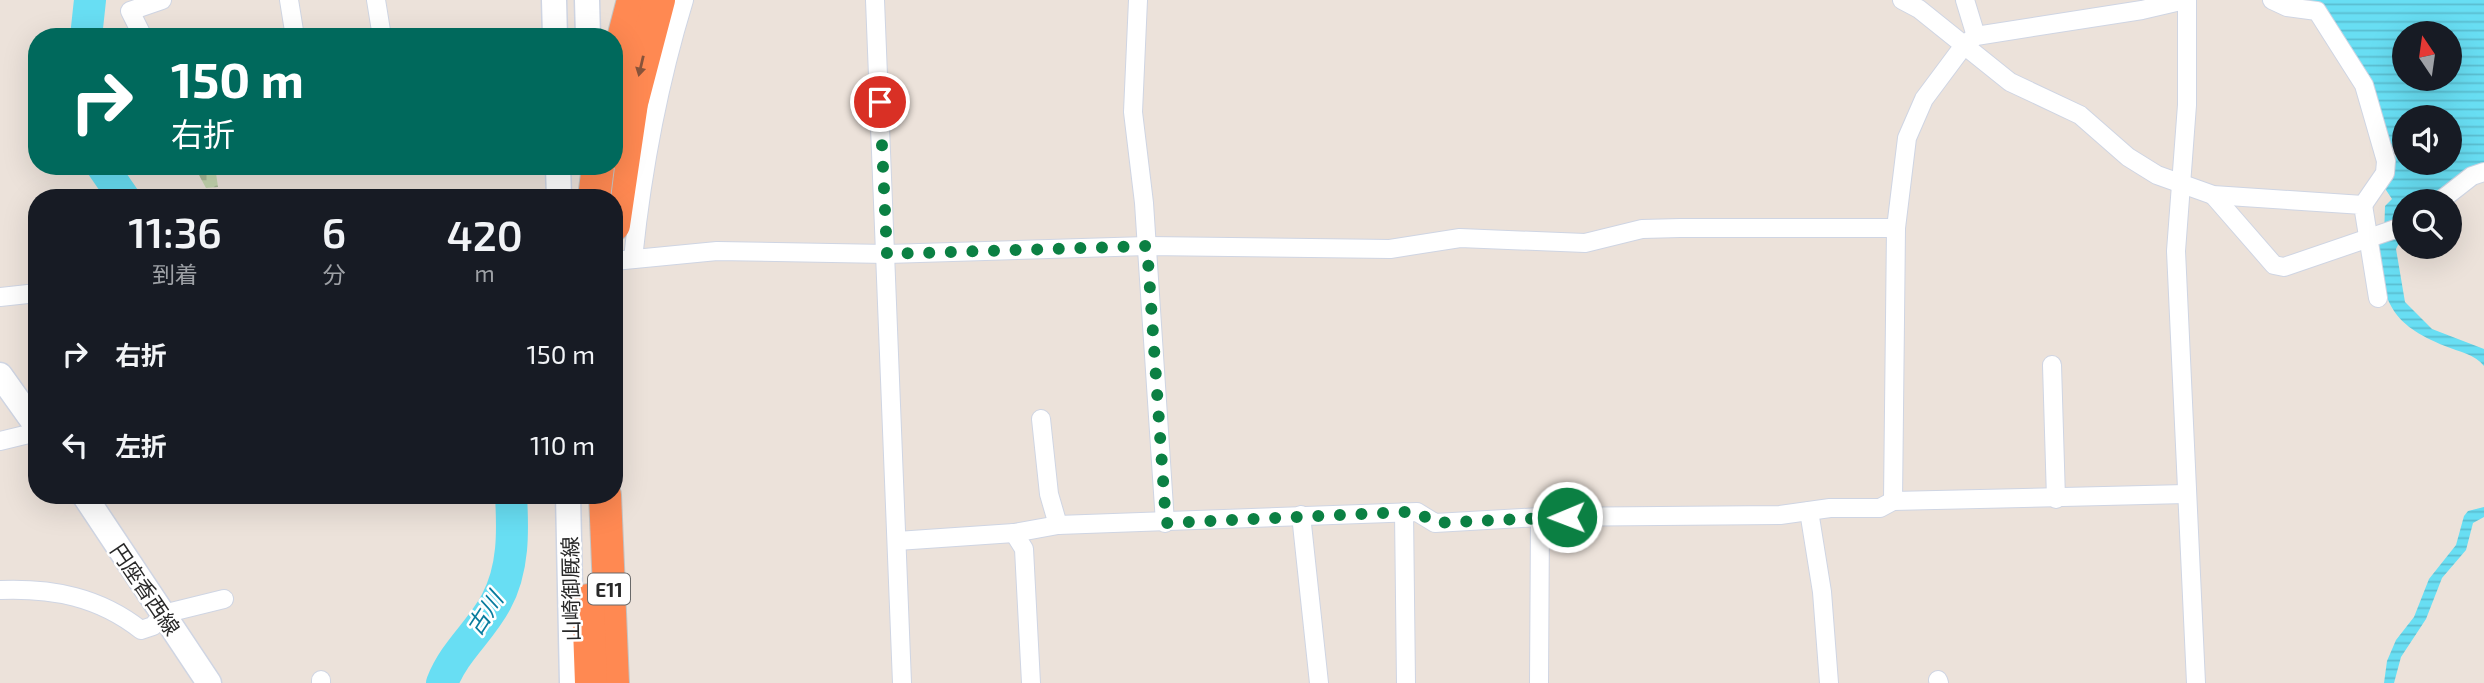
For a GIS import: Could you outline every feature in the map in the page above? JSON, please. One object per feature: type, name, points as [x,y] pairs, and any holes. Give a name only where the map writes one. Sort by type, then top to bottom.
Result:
[{"type":"highway","points":[[623,38],[633,0]]},
{"type":"highway","points":[[623,164],[632,103],[659,0]]},
{"type":"highway","name":"E11","points":[[585,504],[591,683]]},
{"type":"highway","name":"E11","points":[[605,504],[613,683]]},
{"type":"main road","points":[[554,0],[555,28]]},
{"type":"main road","points":[[587,0],[588,28]]},
{"type":"main road","points":[[0,375],[28,416]]},
{"type":"main road","name":"円座香西線","points":[[90,504],[209,683]]},
{"type":"main road","name":"山崎御厩線","points":[[568,504],[572,683]]},
{"type":"main road","points":[[614,504],[626,683]]},
{"type":"street","points":[[138,28],[130,11],[162,0]]},
{"type":"street","points":[[289,0],[294,28]]},
{"type":"street","points":[[376,0],[381,28]]},
{"type":"street","points":[[634,259],[640,194],[654,107],[684,0]]},
{"type":"street","points":[[875,0],[902,683]]},
{"type":"street","points":[[1138,0],[1133,111],[1147,246],[1166,523]]},
{"type":"street","points":[[1902,0],[1970,40],[2010,82],[2080,115],[2128,157],[2157,175],[2213,195],[2363,205]]},
{"type":"street","points":[[1965,0],[1970,40]]},
{"type":"street","points":[[1893,501],[1896,228],[1908,138],[1924,99],[1970,40],[2186,0],[2187,105],[2176,251],[2196,683]]},
{"type":"street","points":[[2272,0],[2287,7],[2317,11],[2364,85],[2386,161],[2385,173],[2363,205]]},
{"type":"street","points":[[2455,189],[2472,176],[2484,172]]},
{"type":"street","points":[[2213,195],[2274,265],[2284,267],[2392,229]]},
{"type":"street","points":[[2363,205],[2376,234],[2378,298]]},
{"type":"street","points":[[623,260],[717,251],[887,254],[1147,246],[1390,249],[1460,238],[1585,243],[1642,229],[1896,228]]},
{"type":"street","points":[[0,297],[28,294]]},
{"type":"street","points":[[2052,365],[2056,499]]},
{"type":"street","points":[[1041,419],[1049,494],[1058,525]]},
{"type":"street","points":[[0,441],[28,432]]},
{"type":"street","points":[[897,541],[1014,533],[1058,525],[1166,523],[1301,515],[1417,512],[1435,523],[1540,517],[1780,514],[1880,508],[1893,501],[2186,494]]},
{"type":"street","points":[[1810,511],[1822,592],[1829,683]]},
{"type":"street","points":[[1404,512],[1406,683]]},
{"type":"street","points":[[1301,515],[1319,683]]},
{"type":"street","points":[[1539,683],[1540,517]]},
{"type":"street","points":[[1014,533],[1024,549],[1031,683]]},
{"type":"street","points":[[0,590],[28,589],[79,595],[118,612],[141,630],[153,626],[163,614],[224,599]]},
{"type":"green space","points":[[199,175],[216,175],[218,187],[206,188]]},
{"type":"water","points":[[2304,0],[2484,0],[2484,166],[2466,174],[2447,189],[2392,189],[2392,199],[2384,187],[2392,175],[2462,175],[2462,105],[2392,105],[2392,145],[2320,6]]},
{"type":"water","points":[[2392,199],[2392,259],[2398,259],[2405,302],[2432,329],[2484,349],[2484,366],[2471,356],[2425,337],[2399,317],[2391,306],[2382,278],[2376,240],[2384,238],[2385,206]]},
{"type":"water","points":[[2484,507],[2484,517],[2473,523],[2466,550],[2442,578],[2426,619],[2401,657],[2394,683],[2384,683],[2387,661],[2396,640],[2414,617],[2429,579],[2456,545],[2464,516],[2468,511]]},
{"type":"waterway","name":"古川","points":[[87,28],[90,0]]},
{"type":"waterway","name":"古川","points":[[108,175],[118,189]]},
{"type":"waterway","name":"古川","points":[[442,683],[447,671],[490,613],[502,589],[511,550],[511,504]]},
{"type":"route","points":[[880,102],[887,254],[1147,246],[1166,523],[1262,516],[1404,512],[1417,512],[1435,523],[1567,517]]}]
